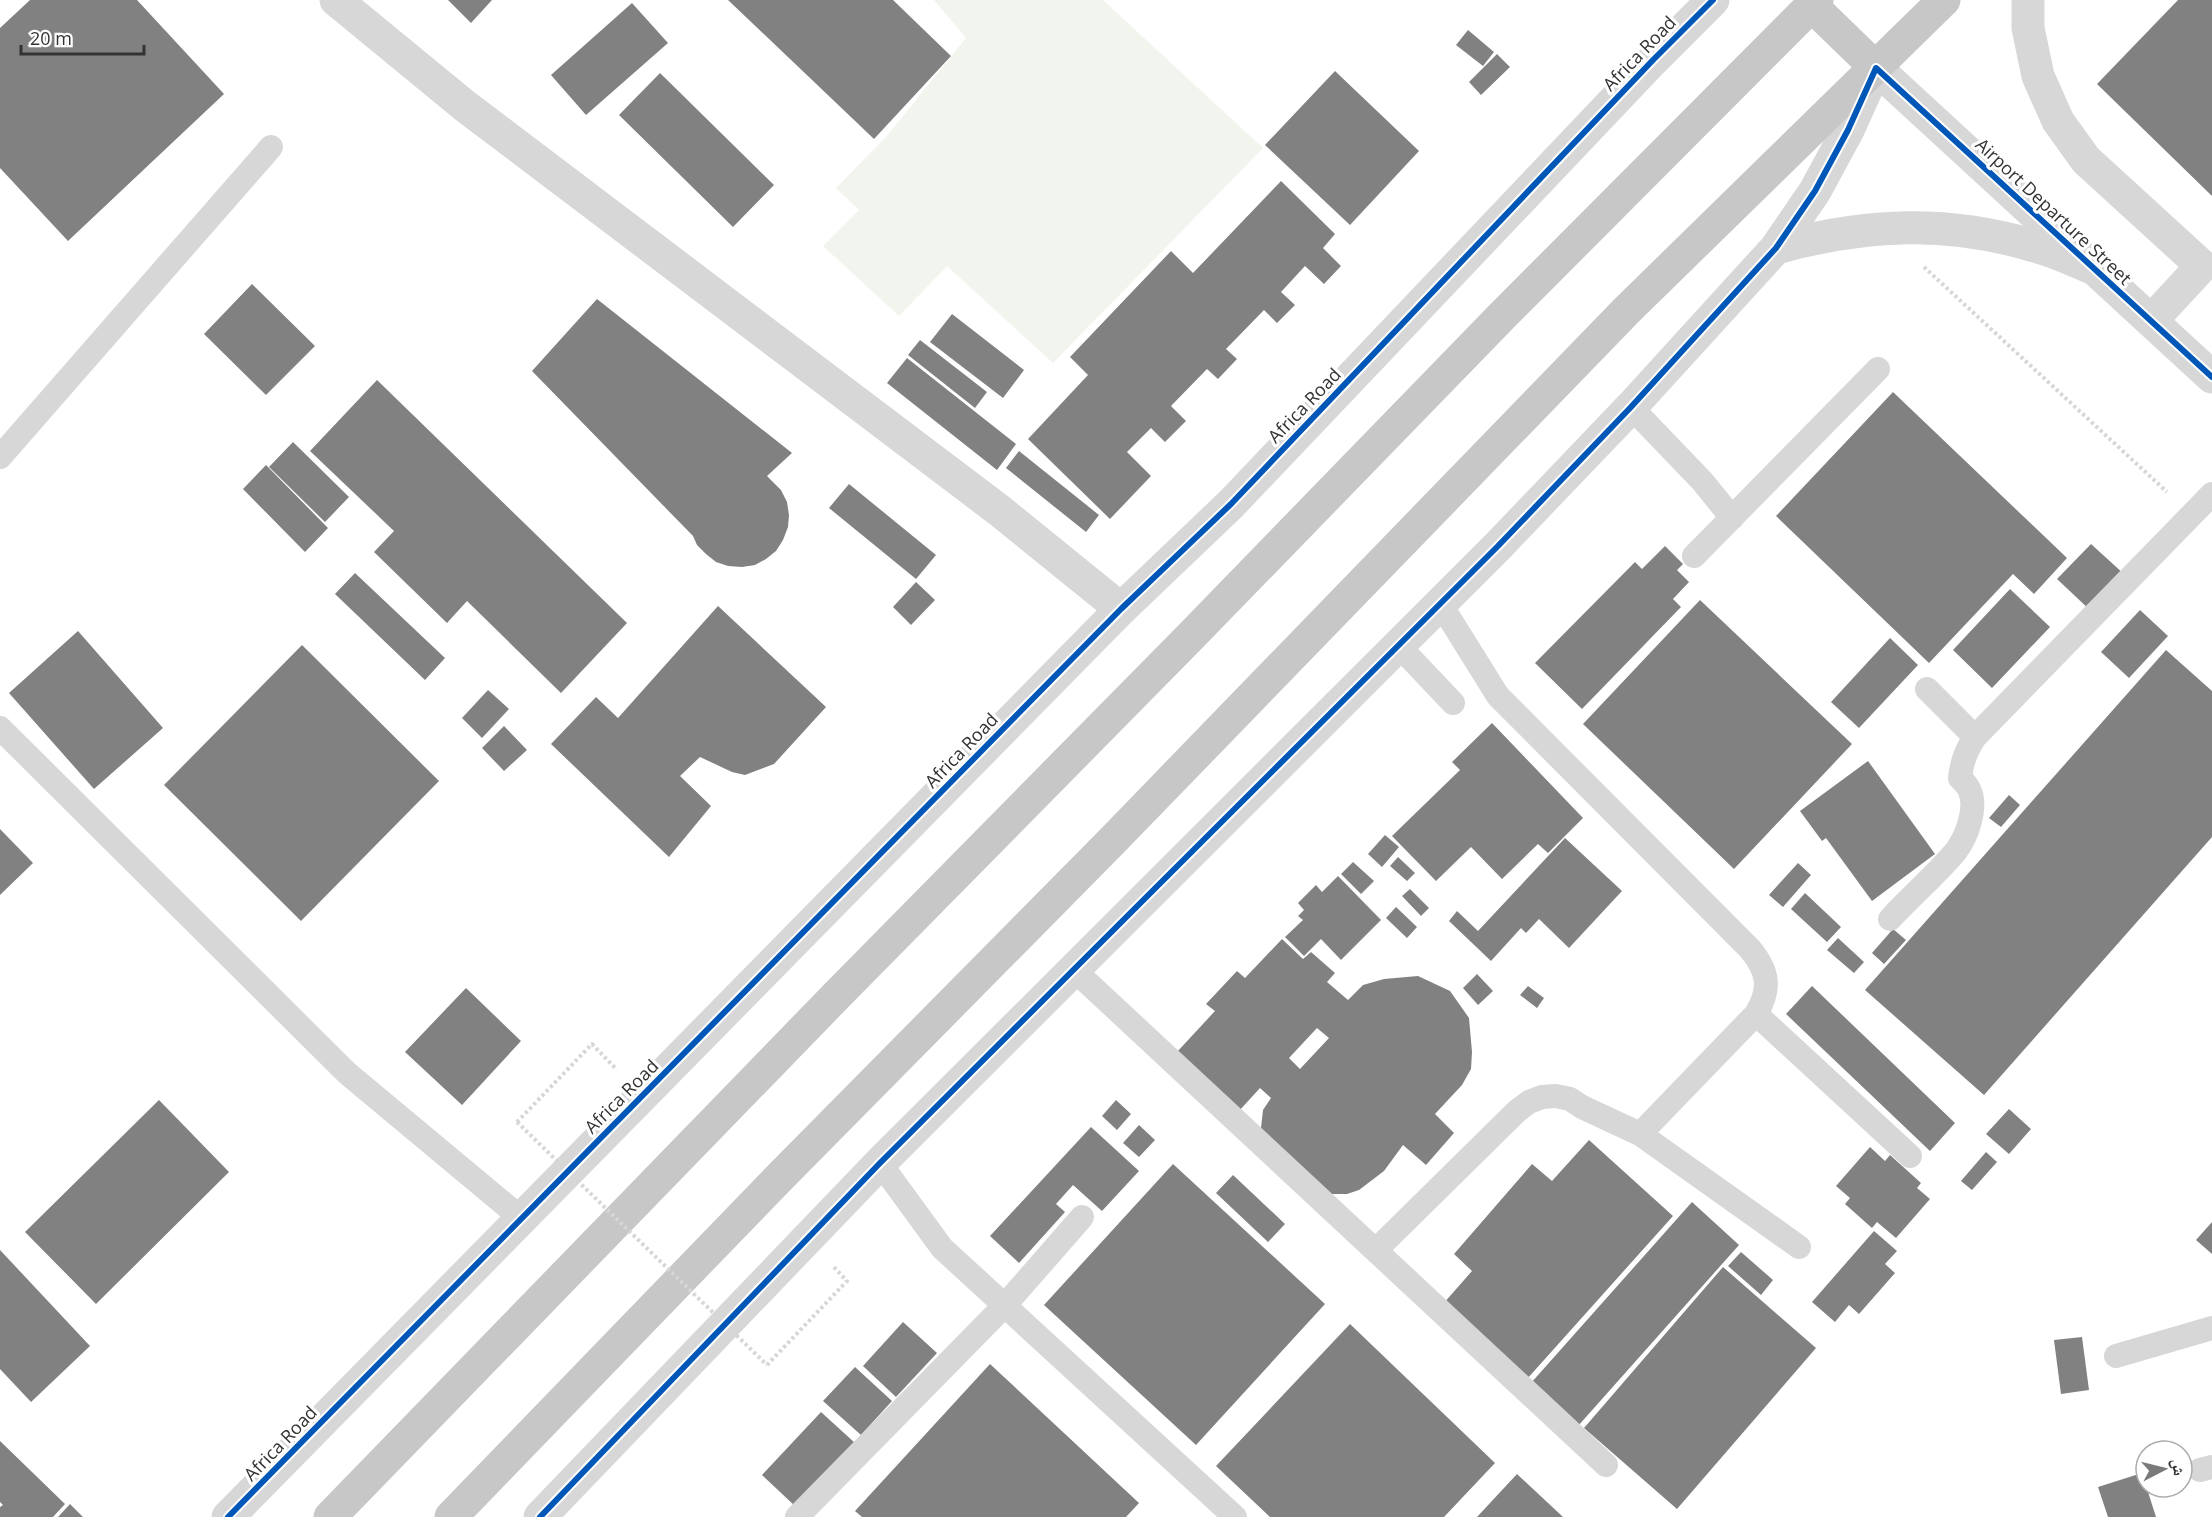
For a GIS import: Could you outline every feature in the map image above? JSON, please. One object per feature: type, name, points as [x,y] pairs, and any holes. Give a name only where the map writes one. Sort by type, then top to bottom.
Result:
[{"type":"highway","points":[[451,1517],[1627,310],[1944,0]]},
{"type":"highway","points":[[330,1517],[1501,317],[1814,3],[1876,68]]},
{"type":"street","points":[[336,0],[465,106],[1000,511],[1121,609]]},
{"type":"street","name":"Africa Road","points":[[228,1517],[1121,609],[1231,504],[1653,60],[1713,0]]},
{"type":"street","points":[[2028,0],[2028,28],[2038,76],[2058,121],[2086,160],[2207,261],[2151,321]]},
{"type":"street","points":[[540,1517],[880,1163],[1440,603],[1631,407],[1776,248],[1815,191],[1848,130],[1876,68]]},
{"type":"street","name":"Airport Departure Street","points":[[1876,68],[2212,377]]},
{"type":"street","points":[[1776,248],[1846,231],[1881,228],[1936,228],[1989,234],[2041,248],[2092,268]]},
{"type":"lane","points":[[0,458],[271,147]]},
{"type":"lane","points":[[1694,556],[1878,369]]},
{"type":"lane","points":[[1631,407],[1703,482],[1732,518]]},
{"type":"lane","points":[[1890,919],[1957,850],[1971,820],[1972,805],[1970,790],[1960,778],[1961,763],[1976,737],[2212,494]]},
{"type":"lane","points":[[1440,603],[1498,696],[1759,960],[1765,973],[1767,988],[1763,1002],[1755,1014],[1640,1134]]},
{"type":"lane","points":[[1398,645],[1453,703]]},
{"type":"lane","points":[[1927,689],[1976,737]]},
{"type":"lane","points":[[0,728],[347,1073],[521,1218]]},
{"type":"lane","points":[[1073,969],[1606,1465]]},
{"type":"lane","points":[[1755,1014],[1910,1156]]},
{"type":"lane","points":[[1376,1250],[1529,1102],[1542,1097],[1556,1096],[1570,1099],[1640,1134],[1799,1247]]},
{"type":"lane","points":[[880,1163],[942,1248],[1006,1304],[1235,1517]]},
{"type":"lane","points":[[797,1517],[1006,1304],[1082,1217]]},
{"type":"lane","points":[[2116,1356],[2212,1328]]},
{"type":"path","points":[[1881,228],[2192,514]]},
{"type":"path","points":[[592,1044],[517,1122],[767,1365],[847,1281]]},
{"type":"shaded area","points":[[934,0],[1103,0],[1263,148],[1053,363],[947,266],[899,316],[823,246],[859,210],[836,188],[886,137],[966,38]]},
{"type":"building","points":[[30,0],[137,0],[224,94],[68,241],[0,168],[0,28]]},
{"type":"building","points":[[448,0],[492,0],[471,23]]},
{"type":"building","points":[[728,0],[893,0],[951,56],[874,139]]},
{"type":"building","points":[[2178,0],[2212,0],[2212,196],[2097,84]]},
{"type":"building","points":[[632,3],[668,43],[586,115],[551,75]]},
{"type":"building","points":[[1468,30],[1494,52],[1483,66],[1456,45]]},
{"type":"building","points":[[1497,54],[1510,67],[1481,95],[1469,82]]},
{"type":"building","points":[[1335,71],[1419,151],[1350,225],[1265,145]]},
{"type":"building","points":[[660,73],[774,185],[733,227],[619,115]]},
{"type":"building","points":[[1281,181],[1335,234],[1323,248],[1341,266],[1324,284],[1305,266],[1281,292],[1295,305],[1277,323],[1264,310],[1226,349],[1237,359],[1218,379],[1207,369],[1171,406],[1186,421],[1165,442],[1151,428],[1127,452],[1151,476],[1110,519],[1028,439],[1088,375],[1070,357],[1171,251],[1193,273]]},
{"type":"building","points":[[252,284],[315,346],[266,395],[204,334]]},
{"type":"building","points":[[597,299],[792,453],[767,476],[781,490],[787,502],[789,515],[788,527],[783,540],[776,551],[766,559],[755,565],[728,566],[716,562],[706,554],[697,545],[693,536],[532,371]]},
{"type":"building","points":[[952,314],[1024,370],[1003,398],[930,342]]},
{"type":"building","points":[[920,340],[987,392],[975,408],[908,355]]},
{"type":"building","points":[[907,358],[1016,444],[997,470],[887,383]]},
{"type":"building","points":[[377,380],[627,623],[561,693],[467,601],[447,623],[374,552],[394,531],[310,451]]},
{"type":"building","points":[[1893,392],[2067,558],[2034,594],[2013,574],[1929,663],[1776,516]]},
{"type":"building","points":[[293,442],[349,497],[325,522],[269,467]]},
{"type":"building","points":[[1019,451],[1099,515],[1086,532],[1006,468]]},
{"type":"building","points":[[266,465],[328,528],[305,552],[243,489]]},
{"type":"building","points":[[849,484],[936,555],[916,579],[829,508]]},
{"type":"building","points":[[2091,544],[2125,575],[2091,611],[2057,579]]},
{"type":"building","points":[[1665,546],[1683,564],[1677,570],[1689,582],[1673,599],[1681,607],[1582,709],[1535,663],[1635,562],[1642,569]]},
{"type":"building","points":[[355,573],[445,658],[425,680],[335,594]]},
{"type":"building","points":[[916,582],[935,600],[911,625],[893,607]]},
{"type":"building","points":[[2010,589],[2050,627],[1992,688],[1953,650]]},
{"type":"building","points":[[1700,600],[1852,744],[1734,869],[1583,724]]},
{"type":"building","points":[[718,606],[826,707],[774,764],[745,775],[732,772],[700,757],[680,776],[711,806],[669,857],[551,744],[596,697],[618,718]]},
{"type":"building","points":[[2140,610],[2168,636],[2129,678],[2101,652]]},
{"type":"building","points":[[78,631],[163,728],[94,789],[9,693]]},
{"type":"building","points":[[1890,638],[1918,665],[1859,728],[1831,702]]},
{"type":"building","points":[[302,645],[439,781],[301,921],[164,785]]},
{"type":"building","points":[[2166,650],[2212,691],[2212,837],[1984,1095],[1865,990]]},
{"type":"building","points":[[488,690],[509,709],[482,738],[462,718]]},
{"type":"building","points":[[1492,723],[1583,818],[1548,853],[1538,844],[1502,879],[1471,847],[1436,881],[1392,836],[1460,770],[1452,762]]},
{"type":"building","points":[[504,726],[527,750],[504,771],[482,748]]},
{"type":"building","points":[[1868,761],[1935,854],[1872,901],[1826,838],[1822,841],[1800,811]]},
{"type":"building","points":[[2009,795],[2020,805],[2001,827],[1989,818]]},
{"type":"building","points":[[0,829],[33,863],[0,895]]},
{"type":"building","points":[[1385,835],[1399,847],[1382,867],[1368,854]]},
{"type":"building","points":[[1565,838],[1622,891],[1569,948],[1539,919],[1526,933],[1521,928],[1491,961],[1449,921],[1457,911],[1478,931]]},
{"type":"building","points":[[1398,857],[1415,873],[1407,881],[1390,866]]},
{"type":"building","points":[[1353,862],[1374,881],[1361,894],[1341,874]]},
{"type":"building","points":[[1798,863],[1811,875],[1783,907],[1769,895]]},
{"type":"building","points":[[1338,876],[1381,920],[1341,960],[1321,939],[1304,956],[1285,937],[1303,920],[1298,916],[1304,910],[1298,903],[1316,885],[1322,892]]},
{"type":"building","points":[[1410,889],[1429,908],[1421,916],[1402,896]]},
{"type":"building","points":[[1805,893],[1841,927],[1827,942],[1791,909]]},
{"type":"building","points":[[1396,907],[1417,927],[1407,938],[1386,918]]},
{"type":"building","points":[[1893,929],[1906,940],[1884,964],[1872,953]]},
{"type":"building","points":[[1838,938],[1864,962],[1854,973],[1827,950]]},
{"type":"building","points":[[1282,939],[1303,959],[1311,952],[1335,973],[1327,982],[1348,1000],[1363,985],[1384,979],[1418,976],[1450,991],[1469,1018],[1471,1069],[1462,1085],[1435,1114],[1454,1133],[1426,1165],[1403,1145],[1384,1171],[1359,1190],[1347,1194],[1314,1194],[1269,1153],[1261,1128],[1263,1110],[1271,1098],[1260,1088],[1239,1111],[1177,1052],[1215,1011],[1206,1004],[1237,971],[1245,978]],"holes":[[[1317,1028],[1329,1038],[1300,1069],[1289,1058]]]},
{"type":"building","points":[[1477,974],[1493,991],[1478,1005],[1463,988]]},
{"type":"building","points":[[1528,986],[1544,998],[1537,1008],[1520,995]]},
{"type":"building","points":[[1812,986],[1955,1123],[1930,1151],[1786,1014]]},
{"type":"building","points":[[466,988],[521,1041],[462,1105],[405,1052]]},
{"type":"building","points":[[159,1100],[229,1172],[96,1304],[25,1232]]},
{"type":"building","points":[[1116,1100],[1131,1114],[1117,1130],[1102,1116]]},
{"type":"building","points":[[2009,1109],[2031,1129],[2009,1154],[1986,1134]]},
{"type":"building","points":[[1139,1125],[1155,1140],[1139,1157],[1123,1143]]},
{"type":"building","points":[[1091,1127],[1139,1171],[1102,1211],[1073,1185],[1056,1204],[1065,1212],[1019,1263],[990,1236]]},
{"type":"building","points":[[1589,1140],[1673,1216],[1527,1379],[1443,1304],[1472,1271],[1454,1254],[1532,1164],[1552,1181]]},
{"type":"building","points":[[1870,1147],[1885,1161],[1890,1155],[1921,1183],[1917,1188],[1930,1199],[1896,1238],[1877,1222],[1872,1228],[1845,1204],[1850,1198],[1836,1186]]},
{"type":"building","points":[[1986,1152],[1997,1162],[1972,1190],[1961,1181]]},
{"type":"building","points":[[1173,1164],[1325,1304],[1196,1445],[1044,1305]]},
{"type":"building","points":[[1233,1175],[1285,1224],[1268,1242],[1216,1193]]},
{"type":"building","points":[[1692,1202],[1739,1245],[1578,1426],[1531,1383]]},
{"type":"building","points":[[2212,1222],[2212,1254],[2196,1240]]},
{"type":"building","points":[[1874,1231],[1897,1251],[1885,1264],[1895,1273],[1859,1314],[1849,1305],[1835,1322],[1812,1302]]},
{"type":"building","points":[[0,1250],[90,1346],[31,1402],[0,1369]]},
{"type":"building","points":[[1741,1252],[1773,1280],[1761,1295],[1728,1266]]},
{"type":"building","points":[[1723,1267],[1816,1348],[1677,1509],[1584,1428]]},
{"type":"building","points":[[903,1322],[937,1353],[896,1397],[863,1366]]},
{"type":"building","points":[[1350,1324],[1495,1463],[1444,1517],[1270,1517],[1216,1466]]},
{"type":"building","points":[[2082,1337],[2089,1390],[2061,1394],[2054,1340]]},
{"type":"building","points":[[990,1364],[1139,1503],[1126,1517],[862,1517],[855,1511]]},
{"type":"building","points":[[855,1367],[892,1401],[861,1435],[823,1401]]},
{"type":"building","points":[[821,1412],[855,1443],[796,1507],[762,1475]]},
{"type":"building","points":[[0,1441],[65,1504],[53,1517],[0,1517],[0,1507],[3,1505],[0,1502]]},
{"type":"building","points":[[1517,1474],[1563,1517],[1477,1517]]},
{"type":"building","points":[[2134,1476],[2134,1499],[2150,1499],[2156,1517],[2108,1517],[2098,1487]]},
{"type":"building","points":[[70,1504],[83,1517],[58,1517]]},
{"type":"cycle path","points":[[228,1517],[1121,609],[1231,504],[1653,60],[1713,0]]},
{"type":"cycle path","points":[[540,1517],[880,1163],[1498,546],[1631,407],[1776,248],[1815,191],[1848,130],[1876,68],[2212,377]]}]
